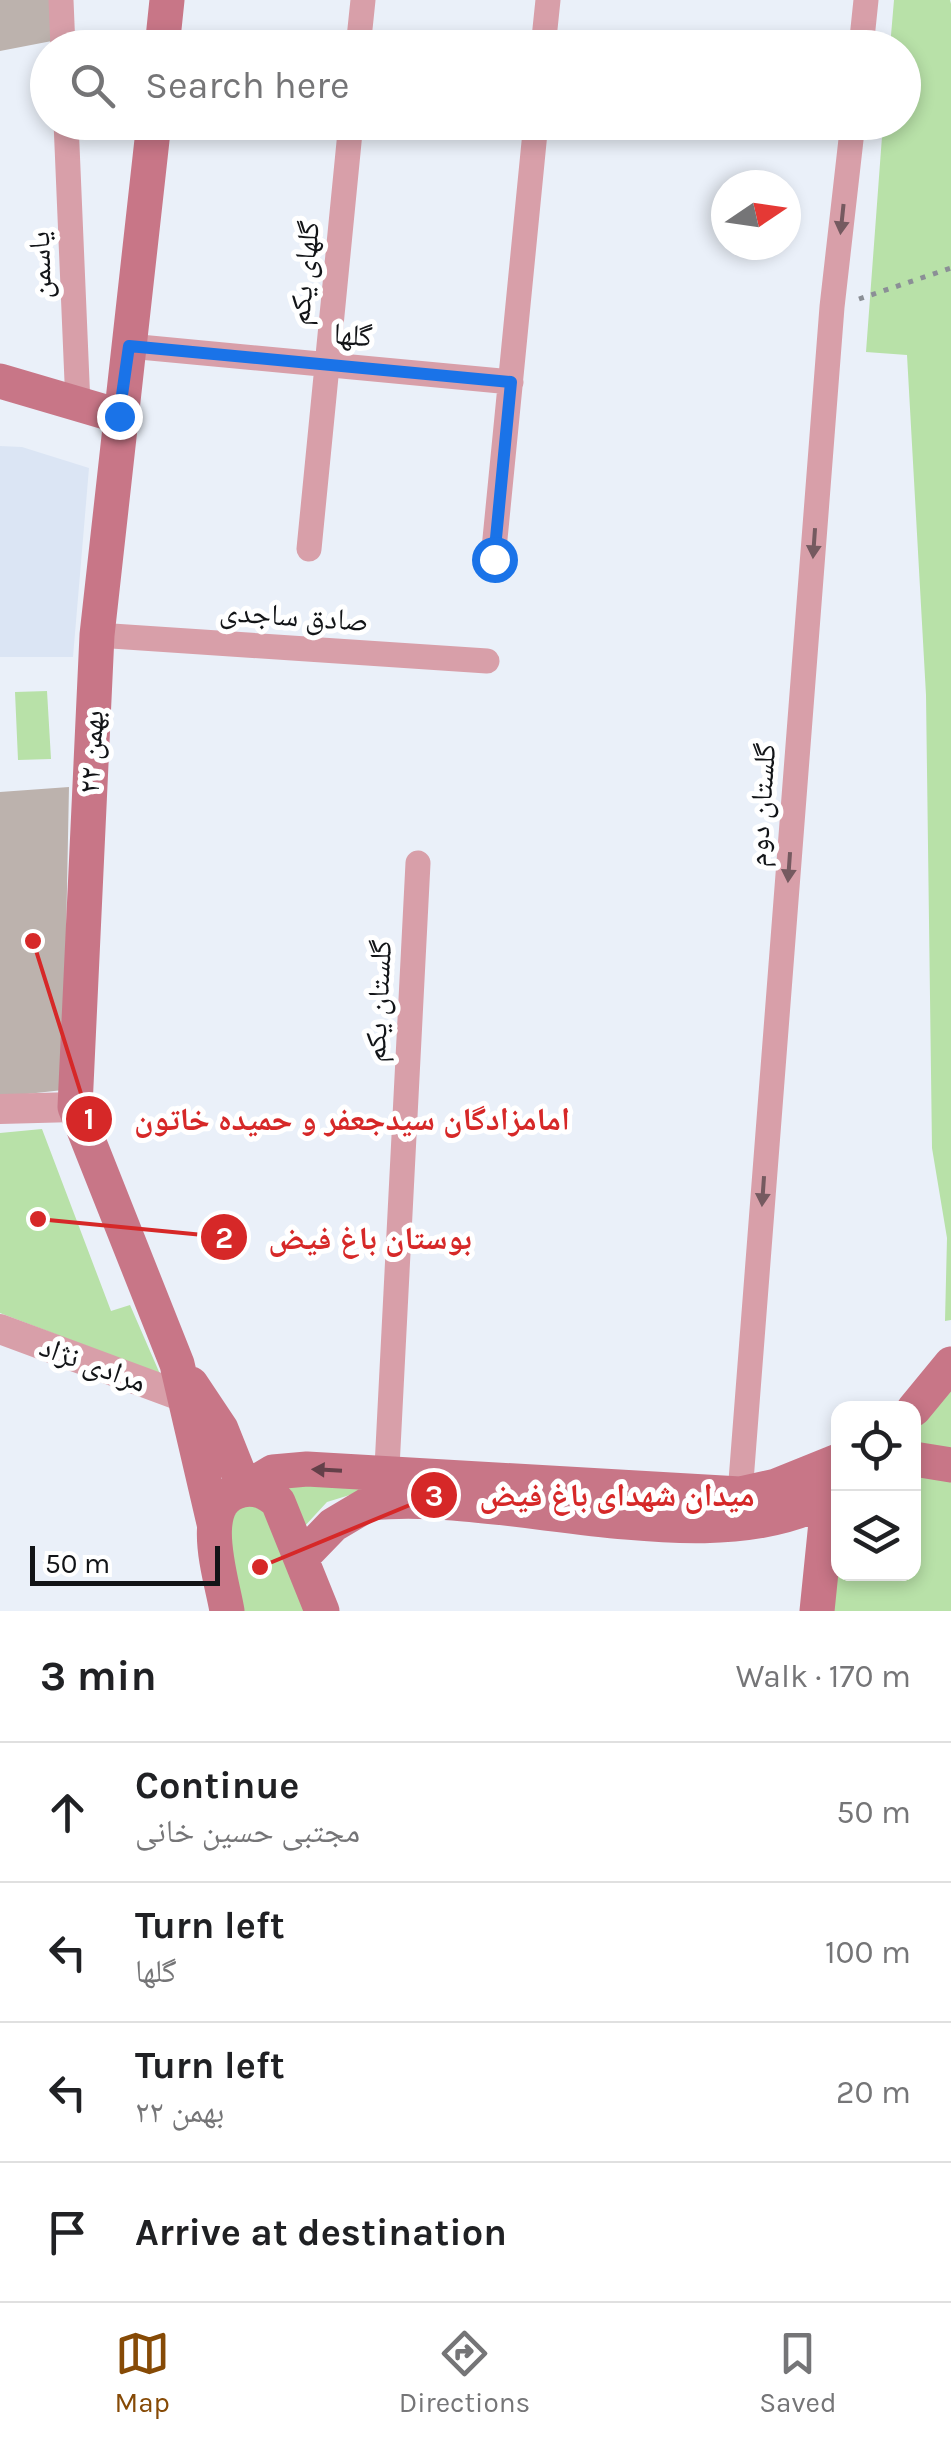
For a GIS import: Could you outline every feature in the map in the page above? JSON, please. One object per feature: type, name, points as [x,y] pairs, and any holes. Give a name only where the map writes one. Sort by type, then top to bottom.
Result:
[{"type":"main road","points":[[164,30],[167,0]]},
{"type":"main road","name":"۲۲ بهمن","points":[[152,140],[96,635],[75,1106],[182,1381],[214,1523],[227,1611]]},
{"type":"main road","points":[[0,382],[119,416]]},
{"type":"main road","points":[[920,1401],[951,1364]]},
{"type":"main road","name":"۲۲ بهمن","points":[[182,1381],[221,1429],[245,1489]]},
{"type":"main road","points":[[921,1460],[951,1465]]},
{"type":"main road","points":[[214,1523],[223,1500],[273,1472],[286,1469],[386,1488],[726,1526],[789,1517],[829,1482]]},
{"type":"main road","points":[[302,1557],[347,1514],[386,1488],[740,1494],[829,1482]]},
{"type":"main road","points":[[817,1611],[829,1482]]},
{"type":"main road","points":[[245,1489],[269,1494],[278,1502],[322,1606]]},
{"type":"street","points":[[61,0],[62,30]]},
{"type":"street","points":[[360,30],[363,0]]},
{"type":"street","points":[[545,30],[548,0]]},
{"type":"street","points":[[863,30],[866,0]]},
{"type":"street","name":"یاسمن","points":[[67,140],[78,405]]},
{"type":"street","name":"گلهای یکم","points":[[309,549],[349,140]]},
{"type":"street","points":[[494,559],[534,140]]},
{"type":"street","name":"گلستان دوم","points":[[740,1494],[832,307],[851,140]]},
{"type":"street","name":"گلها","points":[[129,346],[511,382]]},
{"type":"street","name":"صادق ساجدی","points":[[96,635],[486,662]]},
{"type":"street","name":"گلستان یکم","points":[[386,1488],[418,863]]},
{"type":"street","points":[[0,1109],[75,1106]]},
{"type":"street","name":"مرادی نژاد","points":[[0,1329],[182,1381]]},
{"type":"path","points":[[832,307],[951,268]]},
{"type":"shaded area","points":[[0,446],[22,447],[89,468],[73,657],[0,657]]},
{"type":"green space","points":[[894,0],[950,0],[951,1320],[945,1321],[947,1238],[932,1148],[926,695],[907,355],[866,352],[882,140],[921,140],[921,30],[891,30]]},
{"type":"green space","points":[[47,691],[51,759],[18,760],[15,692]]},
{"type":"green space","points":[[42,1129],[111,1311],[130,1305],[160,1374],[0,1313],[0,1133]]},
{"type":"green space","points":[[951,1381],[951,1451],[921,1449],[921,1414]]},
{"type":"green space","points":[[921,1469],[951,1474],[951,1611],[830,1611],[833,1581],[921,1581]]},
{"type":"green space","points":[[311,1483],[366,1490],[327,1502],[303,1528],[268,1491]]},
{"type":"green space","points":[[252,1505],[266,1513],[305,1611],[240,1611],[225,1529],[240,1507]]},
{"type":"building","points":[[0,0],[57,0],[57,30],[30,30],[30,45],[0,51]]},
{"type":"building","points":[[69,787],[63,1090],[0,1097],[0,792]]},
{"type":"place","name":"امامزادگان سیدجعفر و حمیده خاتون","points":[[33,941]]},
{"type":"place","name":"بوستان باغ فیض","points":[[38,1219]]},
{"type":"place","name":"میدان شهدای باغ فیض","points":[[260,1567]]},
{"type":"route","points":[[119,416],[129,346],[511,382],[494,559]]}]
